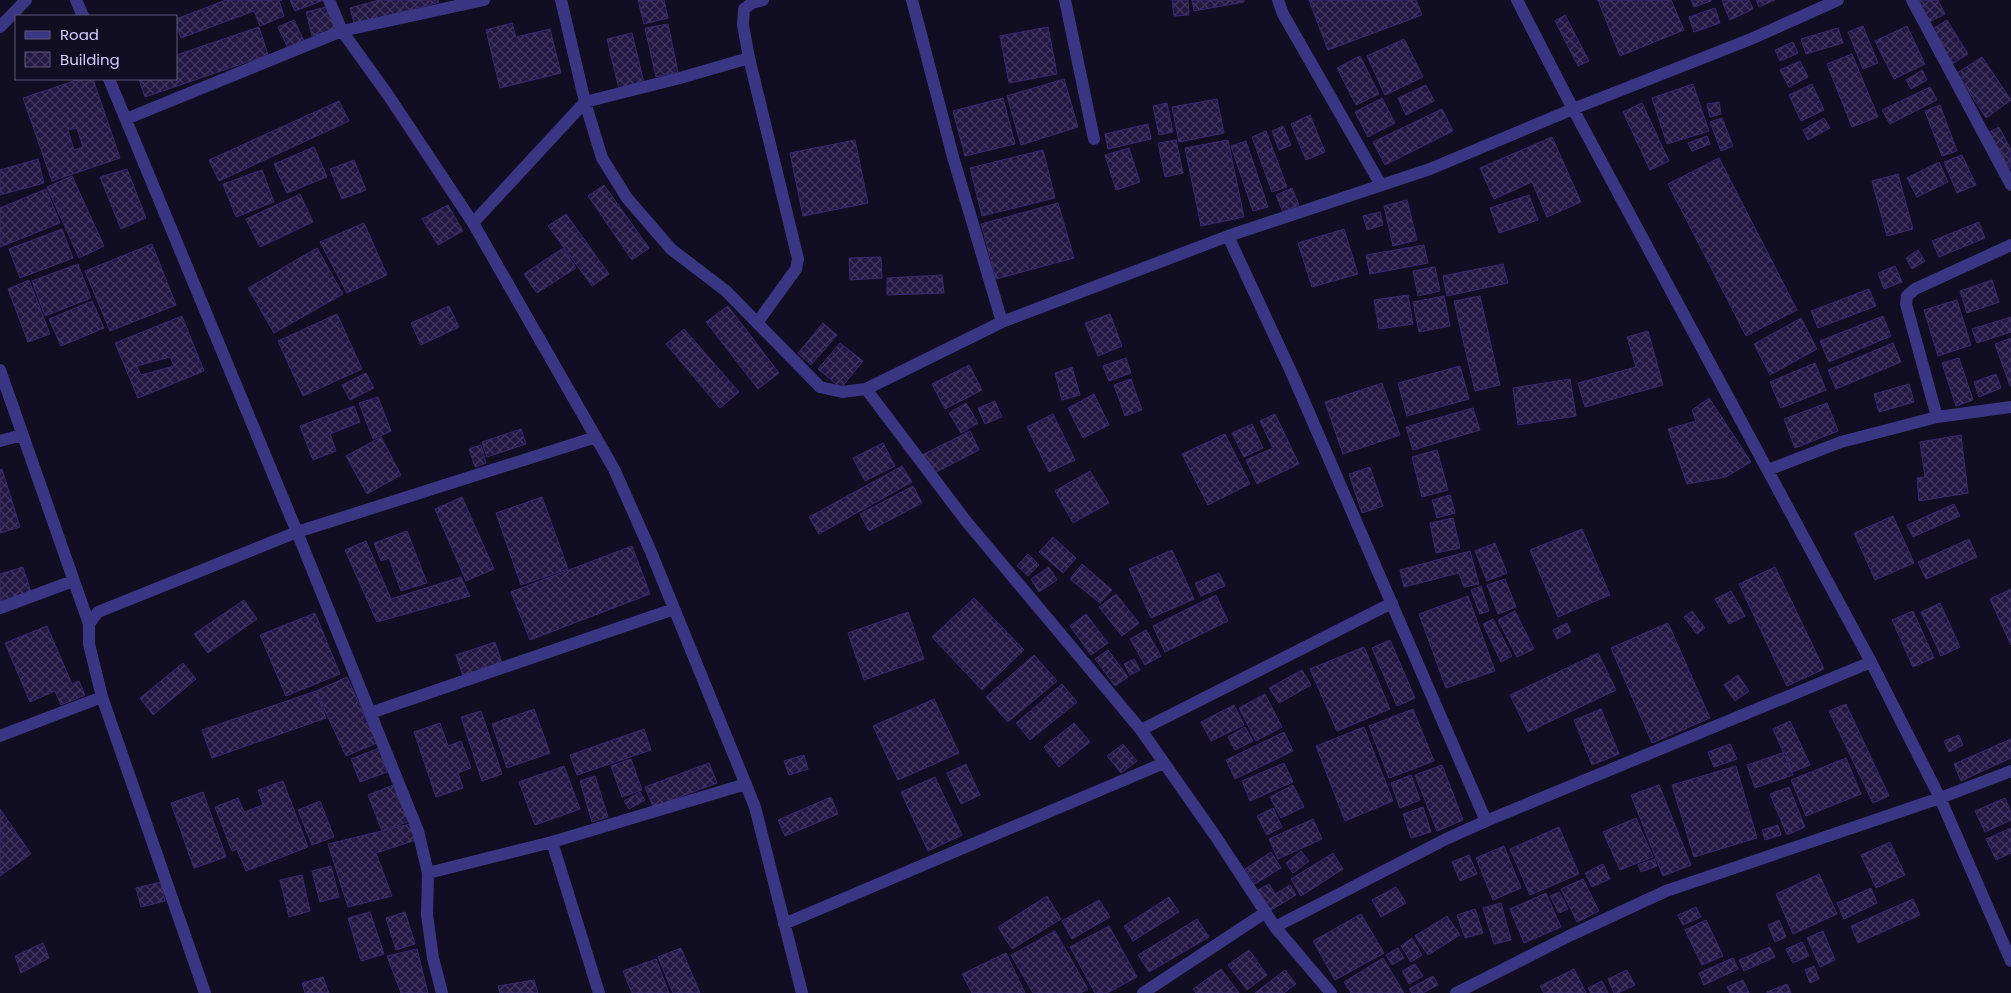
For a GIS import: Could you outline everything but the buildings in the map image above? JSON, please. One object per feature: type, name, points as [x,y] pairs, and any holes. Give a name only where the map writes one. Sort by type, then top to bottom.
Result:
[{"type":"street","points":[[0,27],[26,0]]},
{"type":"street","points":[[76,0],[83,15]]},
{"type":"street","points":[[329,0],[342,31],[473,223],[614,469],[755,807],[802,993]]},
{"type":"street","points":[[126,119],[342,31],[484,0]]},
{"type":"street","points":[[561,0],[585,102],[602,158],[627,198],[671,249],[726,291],[820,387],[842,392],[866,390],[1002,322],[1228,236],[1430,169],[1572,109],[1751,39],[1838,0]]},
{"type":"street","points":[[757,323],[796,269],[798,259],[749,58],[743,25],[744,10],[752,2],[763,0]]},
{"type":"street","points":[[912,0],[953,157],[1002,322]]},
{"type":"street","points":[[1065,0],[1094,139]]},
{"type":"street","points":[[1278,0],[1283,14],[1381,185]]},
{"type":"street","points":[[1517,0],[1572,109],[1871,662],[1940,798],[2011,962]]},
{"type":"street","points":[[1912,0],[2011,185]]},
{"type":"street","points":[[473,223],[585,102],[749,58]]},
{"type":"street","points":[[109,80],[418,830],[428,873],[427,915],[432,958],[442,993]]},
{"type":"street","points":[[1228,236],[1293,376],[1486,821]]},
{"type":"street","points":[[1937,417],[1906,304],[1907,296],[1916,288],[2011,245]]},
{"type":"street","points":[[0,370],[89,624],[89,644],[102,697],[205,993]]},
{"type":"street","points":[[866,390],[966,522],[1141,730],[1275,927],[1331,993]]},
{"type":"street","points":[[1768,470],[1841,442],[1937,417],[2011,406]]},
{"type":"street","points":[[0,441],[22,434]]},
{"type":"street","points":[[89,624],[98,612],[297,532],[596,437]]},
{"type":"street","points":[[0,608],[74,581]]},
{"type":"street","points":[[1141,730],[1392,603]]},
{"type":"street","points":[[370,713],[674,609]]},
{"type":"street","points":[[1275,927],[1446,839],[1486,821],[1871,662]]},
{"type":"street","points":[[0,736],[102,697]]},
{"type":"street","points":[[784,924],[1164,763]]},
{"type":"street","points":[[1456,993],[1666,891],[1940,798],[2011,771]]},
{"type":"street","points":[[428,873],[552,842],[746,784]]},
{"type":"street","points":[[552,842],[599,993]]},
{"type":"street","points":[[1143,993],[1266,912]]}]
